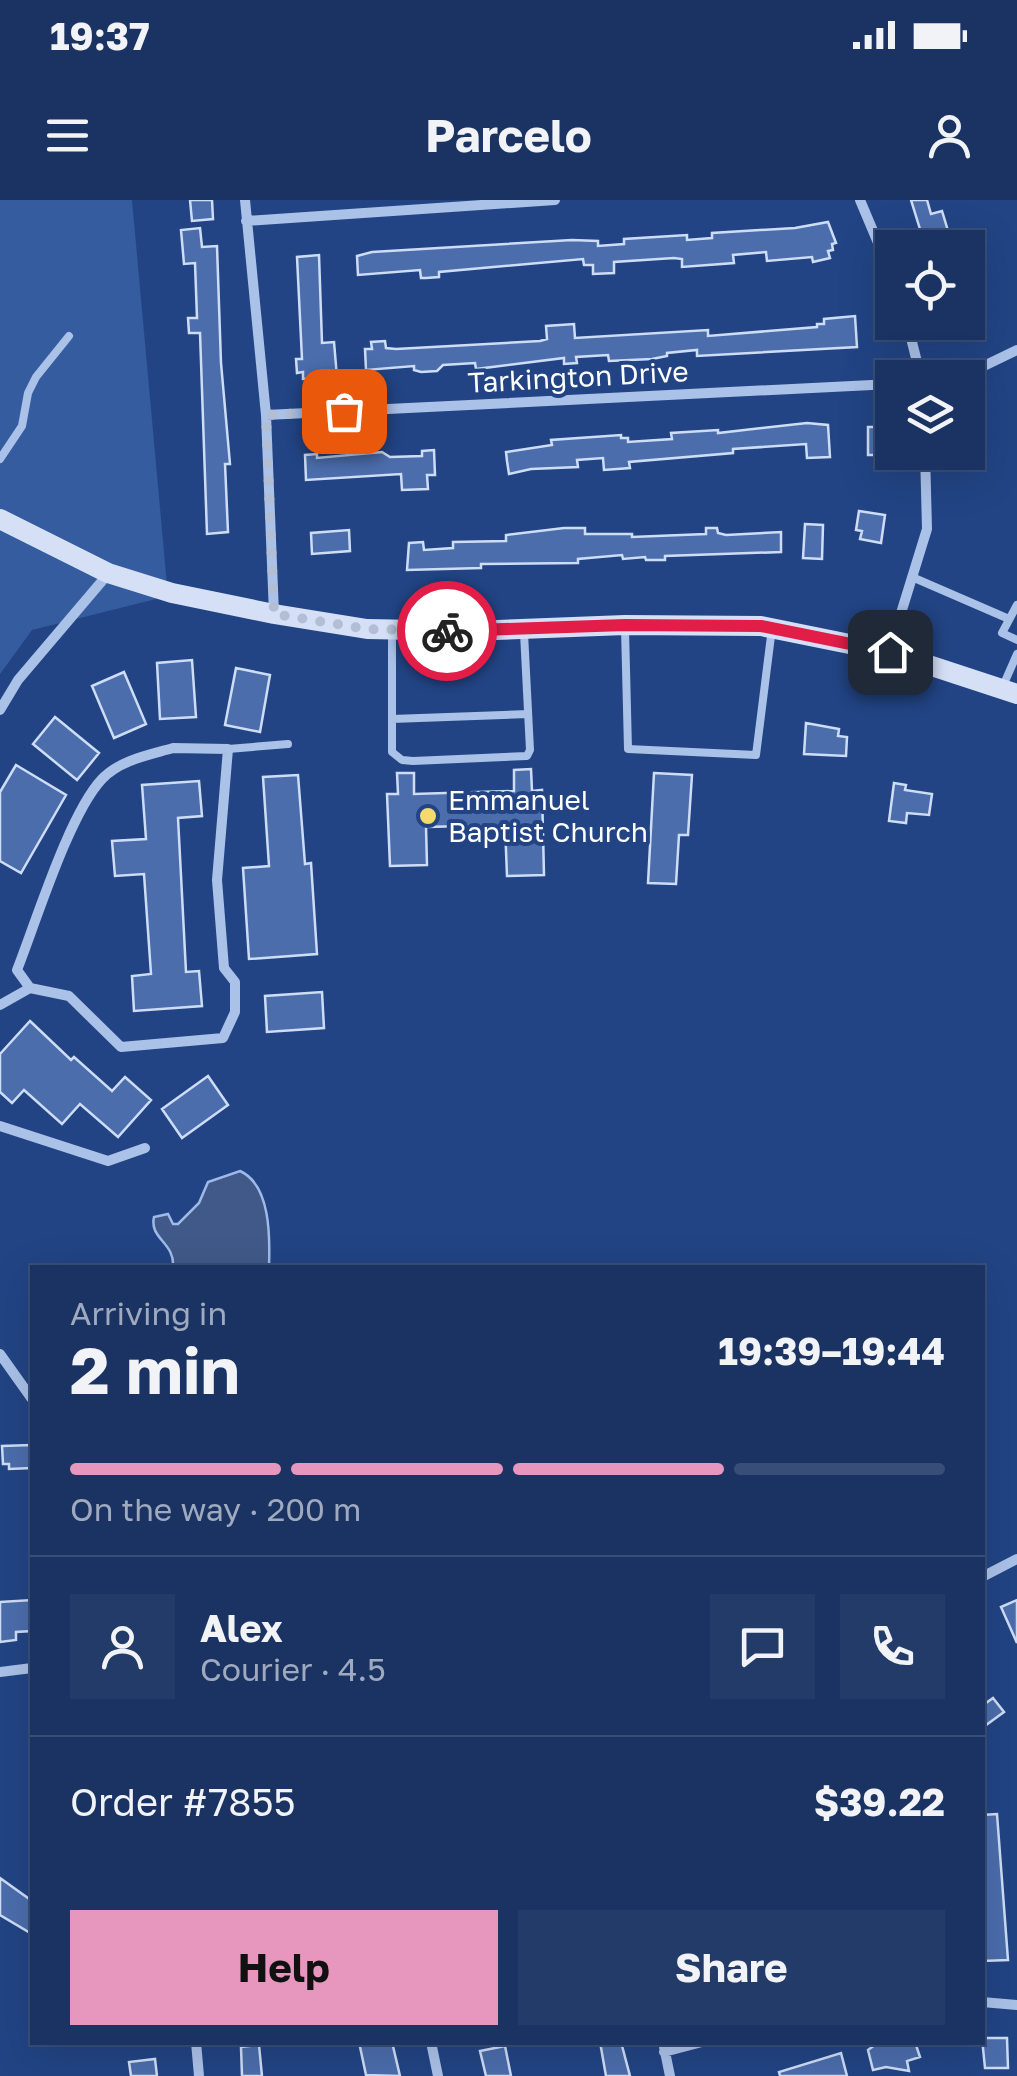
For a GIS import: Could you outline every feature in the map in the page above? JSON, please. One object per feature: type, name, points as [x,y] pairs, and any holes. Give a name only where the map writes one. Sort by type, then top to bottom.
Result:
[{"type":"main road","points":[[0,519],[108,573],[172,593],[274,614],[392,630],[625,625],[772,628],[890,652],[1010,691]]},
{"type":"street","points":[[246,200],[266,415],[274,614]]},
{"type":"street","points":[[246,221],[453,203],[555,200]]},
{"type":"street","points":[[860,200],[875,236]]},
{"type":"street","points":[[985,365],[1017,350]]},
{"type":"street","name":"Tarkington Drive","points":[[266,415],[875,385]]},
{"type":"street","points":[[890,652],[927,530],[925,470]]},
{"type":"street","points":[[0,710],[18,680],[108,573]]},
{"type":"street","points":[[0,1005],[30,988],[69,996],[121,1047],[224,1038],[235,1012],[236,982],[224,968],[217,880],[228,749],[172,748],[128,762],[102,780],[75,824],[17,970]]},
{"type":"street","points":[[0,969],[17,970]]},
{"type":"street","points":[[17,970],[30,988]]},
{"type":"street","points":[[0,1126],[108,1161],[144,1148]]},
{"type":"street","points":[[0,1354],[30,1396]]},
{"type":"street","points":[[985,1575],[1017,1559]]},
{"type":"street","points":[[0,1672],[30,1668]]},
{"type":"street","points":[[985,2002],[1017,2004]]},
{"type":"street","points":[[196,2045],[199,2076]]},
{"type":"street","points":[[432,2045],[438,2076]]},
{"type":"street","points":[[664,2047],[670,2076]]},
{"type":"lane","points":[[0,459],[22,426],[28,393],[36,377],[69,336]]},
{"type":"lane","points":[[912,577],[1009,618]]},
{"type":"lane","points":[[1017,605],[1002,633],[1017,640]]},
{"type":"lane","points":[[625,625],[628,748],[756,755],[772,628]]},
{"type":"lane","points":[[392,630],[392,752],[402,760],[522,758],[530,750],[524,629]]},
{"type":"lane","points":[[1010,691],[1017,654]]},
{"type":"lane","points":[[392,719],[528,714]]},
{"type":"lane","points":[[228,749],[288,744]]},
{"type":"shaded area","points":[[0,200],[132,200],[168,596],[32,630],[0,674]]},
{"type":"shaded area","points":[[240,1171],[258,1188],[266,1213],[269,1265],[173,1265],[170,1252],[155,1231],[154,1217],[168,1214],[173,1224],[178,1224],[199,1203],[208,1182]]},
{"type":"building","points":[[190,200],[212,200],[213,219],[192,221]]},
{"type":"building","points":[[911,200],[927,200],[931,214],[942,211],[948,230],[920,230]]},
{"type":"building","points":[[828,222],[836,243],[828,251],[830,258],[813,262],[812,257],[767,261],[766,252],[733,255],[734,263],[682,267],[682,259],[674,258],[614,262],[614,273],[593,274],[593,265],[584,265],[583,259],[439,272],[439,277],[426,278],[421,278],[420,270],[358,275],[357,256],[372,252],[572,240],[598,241],[598,246],[624,244],[624,239],[687,235],[687,240],[712,238],[712,233]]},
{"type":"building","points":[[200,228],[202,247],[217,246],[230,464],[225,464],[228,532],[207,534],[200,333],[189,333],[188,318],[197,318],[195,263],[184,264],[181,230]]},
{"type":"building","points":[[319,255],[322,343],[334,342],[337,377],[303,379],[303,372],[297,373],[296,359],[302,359],[297,257]]},
{"type":"building","points":[[855,316],[857,347],[697,356],[697,350],[652,359],[609,361],[608,355],[576,357],[577,363],[564,364],[564,358],[476,369],[475,363],[443,365],[437,371],[421,372],[414,370],[414,366],[366,370],[365,349],[372,349],[371,342],[385,341],[386,348],[396,349],[540,341],[547,339],[546,326],[574,324],[575,338],[708,330],[708,336],[817,327],[824,324],[824,319]]},
{"type":"building","points":[[807,423],[828,425],[830,457],[807,458],[806,444],[629,462],[630,468],[604,470],[603,458],[577,460],[578,467],[509,474],[507,461],[506,452],[552,445],[551,440],[621,435],[628,442],[672,439],[671,433],[718,433]]},
{"type":"building","points":[[868,427],[875,427],[875,455],[868,455]]},
{"type":"building","points":[[434,450],[435,475],[427,475],[428,489],[402,490],[401,474],[306,480],[305,455],[317,454],[317,458],[382,452],[390,457],[422,456],[422,451]]},
{"type":"building","points":[[859,511],[885,515],[881,543],[860,539],[862,531],[856,530]]},
{"type":"building","points":[[805,524],[823,525],[822,559],[803,558]]},
{"type":"building","points":[[585,528],[585,534],[632,537],[706,534],[706,528],[717,528],[718,533],[726,535],[781,532],[781,552],[665,556],[665,560],[623,559],[622,555],[578,559],[578,563],[407,570],[409,543],[423,542],[424,550],[453,548],[453,542],[506,541],[506,535]]},
{"type":"building","points":[[349,530],[350,551],[312,554],[311,533]]},
{"type":"building","points":[[192,660],[196,717],[160,719],[157,663]]},
{"type":"building","points":[[236,668],[270,675],[260,732],[225,725]]},
{"type":"building","points":[[124,672],[146,724],[114,738],[92,686]]},
{"type":"building","points":[[55,717],[99,753],[77,780],[33,744]]},
{"type":"building","points":[[806,723],[839,729],[838,736],[847,737],[846,756],[804,754]]},
{"type":"building","points":[[16,765],[66,795],[21,873],[0,861],[0,792]]},
{"type":"building","points":[[531,769],[532,791],[542,790],[544,875],[507,876],[505,825],[426,827],[427,865],[390,866],[387,794],[398,794],[397,773],[414,773],[414,794],[514,791],[514,770]]},
{"type":"building","points":[[654,773],[692,775],[688,835],[679,835],[676,884],[648,883]]},
{"type":"building","points":[[298,775],[305,864],[311,863],[317,954],[249,959],[243,868],[269,866],[263,777]]},
{"type":"building","points":[[199,781],[202,816],[178,818],[186,972],[199,971],[202,1006],[134,1011],[132,976],[151,974],[144,874],[115,876],[112,841],[146,839],[142,785]]},
{"type":"building","points":[[894,783],[906,785],[905,790],[932,794],[929,815],[907,813],[906,823],[889,821]]},
{"type":"building","points":[[322,992],[324,1028],[267,1032],[265,996]]},
{"type":"building","points":[[30,1021],[71,1060],[74,1057],[112,1091],[125,1077],[151,1100],[118,1137],[80,1104],[62,1124],[24,1090],[12,1103],[0,1092],[0,1054]]},
{"type":"building","points":[[208,1076],[228,1105],[182,1138],[162,1109]]},
{"type":"building","points":[[30,1445],[30,1468],[9,1469],[9,1464],[3,1464],[2,1446]]},
{"type":"building","points":[[30,1600],[30,1631],[16,1632],[16,1640],[0,1642],[0,1602]]},
{"type":"building","points":[[1017,1600],[1017,1643],[1001,1607]]},
{"type":"building","points":[[993,1698],[1004,1712],[985,1726],[985,1704]]},
{"type":"building","points":[[997,1814],[1008,1960],[985,1961],[985,1815]]},
{"type":"building","points":[[0,1878],[30,1900],[30,1933],[0,1915]]},
{"type":"building","points":[[985,2038],[1007,2038],[1008,2068],[985,2068]]},
{"type":"building","points":[[259,2045],[262,2076],[242,2076],[241,2047]]},
{"type":"building","points":[[360,2045],[393,2045],[400,2076],[366,2075]]},
{"type":"building","points":[[601,2045],[622,2045],[630,2076],[606,2076]]},
{"type":"building","points":[[875,2045],[916,2045],[920,2057],[907,2061],[909,2071],[886,2067],[873,2070],[868,2050]]},
{"type":"building","points":[[505,2046],[511,2076],[486,2076],[480,2051]]},
{"type":"building","points":[[841,2053],[847,2076],[780,2076],[779,2072]]},
{"type":"building","points":[[155,2059],[157,2076],[131,2076],[129,2062]]},
{"type":"way so far","points":[[344,411],[266,415],[274,614],[367,629],[447,631]]},
{"type":"place","name":"Emmanuel Baptist Church","points":[[428,816]]},
{"type":"route","points":[[447,631],[625,625],[761,626],[890,652]]}]
